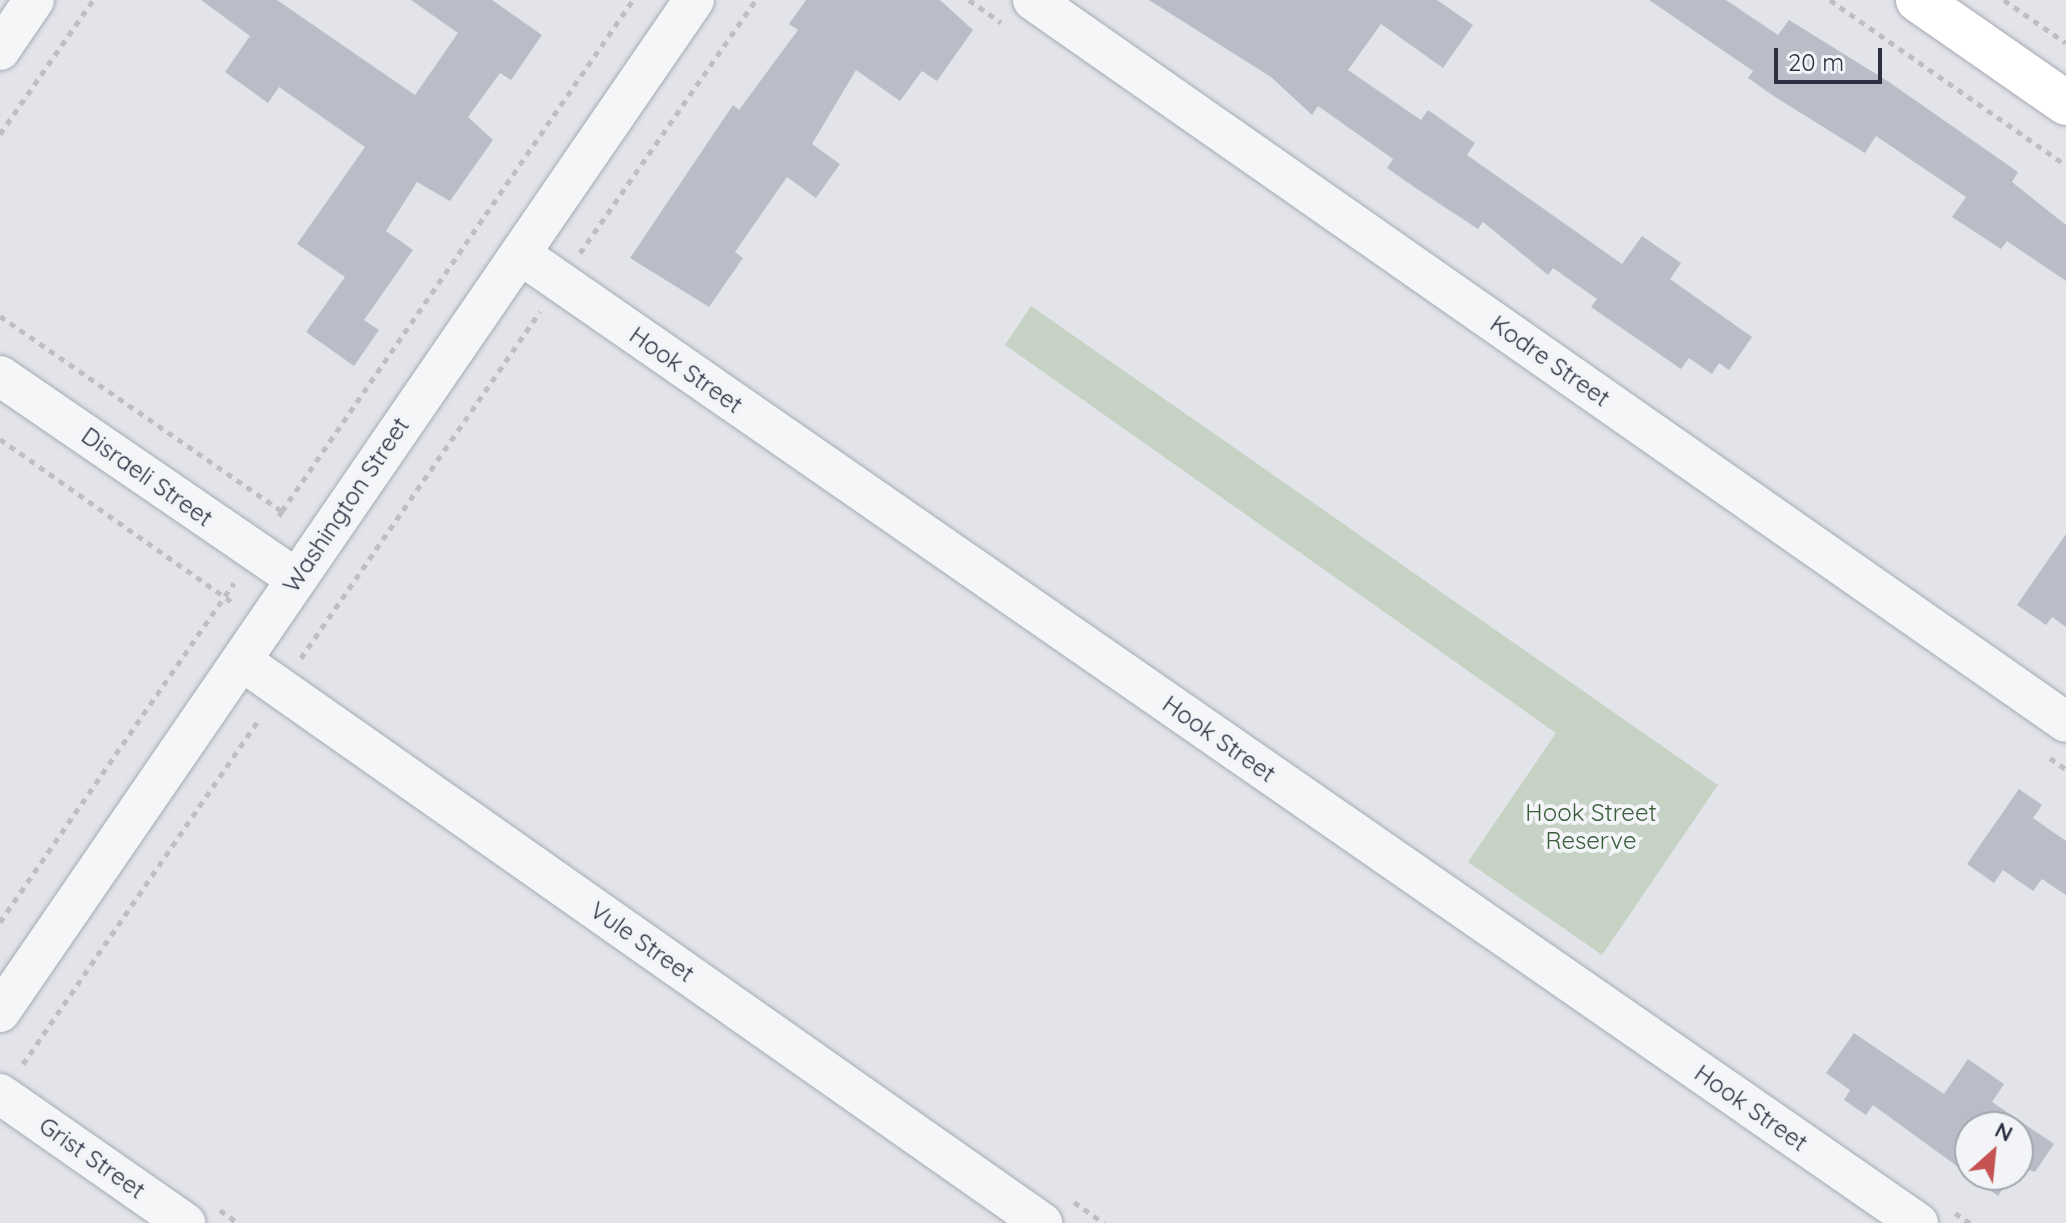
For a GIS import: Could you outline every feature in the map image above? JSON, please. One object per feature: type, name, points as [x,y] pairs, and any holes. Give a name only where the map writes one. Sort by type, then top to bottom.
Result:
[{"type":"main road","points":[[1918,0],[2066,103]]},
{"type":"street","points":[[0,50],[34,0]]},
{"type":"street","name":"Washington Street","points":[[0,1012],[694,0]]},
{"type":"street","name":"Kodre Street","points":[[1033,0],[2066,722]]},
{"type":"street","name":"Hook Street","points":[[520,254],[1918,1223]]},
{"type":"street","name":"Disraeli Street","points":[[0,376],[295,578]]},
{"type":"street","name":"Vule Street","points":[[242,661],[1042,1223]]},
{"type":"street","name":"Grist Street","points":[[1,1094],[185,1223]]},
{"type":"path","points":[[0,134],[93,0]]},
{"type":"path","points":[[282,511],[633,0]]},
{"type":"path","points":[[1,1094],[756,0]]},
{"type":"path","points":[[1830,0],[2066,165]]},
{"type":"path","points":[[2004,0],[2066,43]]},
{"type":"path","points":[[0,439],[305,652]]},
{"type":"path","points":[[0,922],[224,597]]},
{"type":"green space","name":"Hook Street Reserve","points":[[1031,306],[1718,785],[1602,955],[1468,862],[1556,733],[1005,345]]},
{"type":"building","points":[[201,0],[277,0],[415,95],[458,33],[411,0],[492,0],[542,35],[511,80],[500,73],[468,117],[493,140],[450,201],[417,182],[386,231],[413,250],[364,320],[379,330],[354,366],[306,332],[345,277],[297,244],[365,147],[279,87],[268,103],[225,72],[250,36]]},
{"type":"building","points":[[806,0],[940,0],[973,30],[937,81],[922,71],[900,101],[856,70],[812,144],[840,164],[816,198],[787,177],[735,252],[743,258],[709,307],[630,258],[733,105],[739,110],[798,30],[789,24]]},
{"type":"building","points":[[1149,0],[1437,0],[1473,25],[1443,68],[1381,24],[1348,70],[1421,120],[1428,110],[1475,143],[1467,155],[1622,264],[1642,236],[1681,263],[1670,279],[1752,337],[1729,370],[1719,363],[1712,374],[1689,358],[1681,369],[1591,307],[1597,299],[1553,268],[1548,275],[1483,222],[1478,229],[1417,189],[1387,168],[1393,159],[1318,106],[1312,115],[1271,77]]},
{"type":"building","points":[[1649,0],[1726,0],[1778,35],[1789,20],[1889,82],[2018,172],[2012,182],[2066,225],[2066,281],[2007,241],[2001,249],[1952,217],[1966,197],[1876,136],[1865,153],[1748,78],[1753,71]]},
{"type":"building","points":[[2066,534],[2066,627],[2052,617],[2046,625],[2017,605]]},
{"type":"building","points":[[2019,789],[2042,805],[2033,818],[2066,841],[2066,895],[2042,879],[2033,891],[2003,870],[1994,883],[1967,864]]},
{"type":"building","points":[[1854,1033],[1944,1094],[1968,1059],[2004,1084],[1992,1102],[2005,1111],[1954,1111],[1954,1164],[1873,1105],[1866,1115],[1844,1100],[1850,1090],[1826,1073]]},
{"type":"building","points":[[2034,1130],[2054,1144],[2034,1172]]}]
